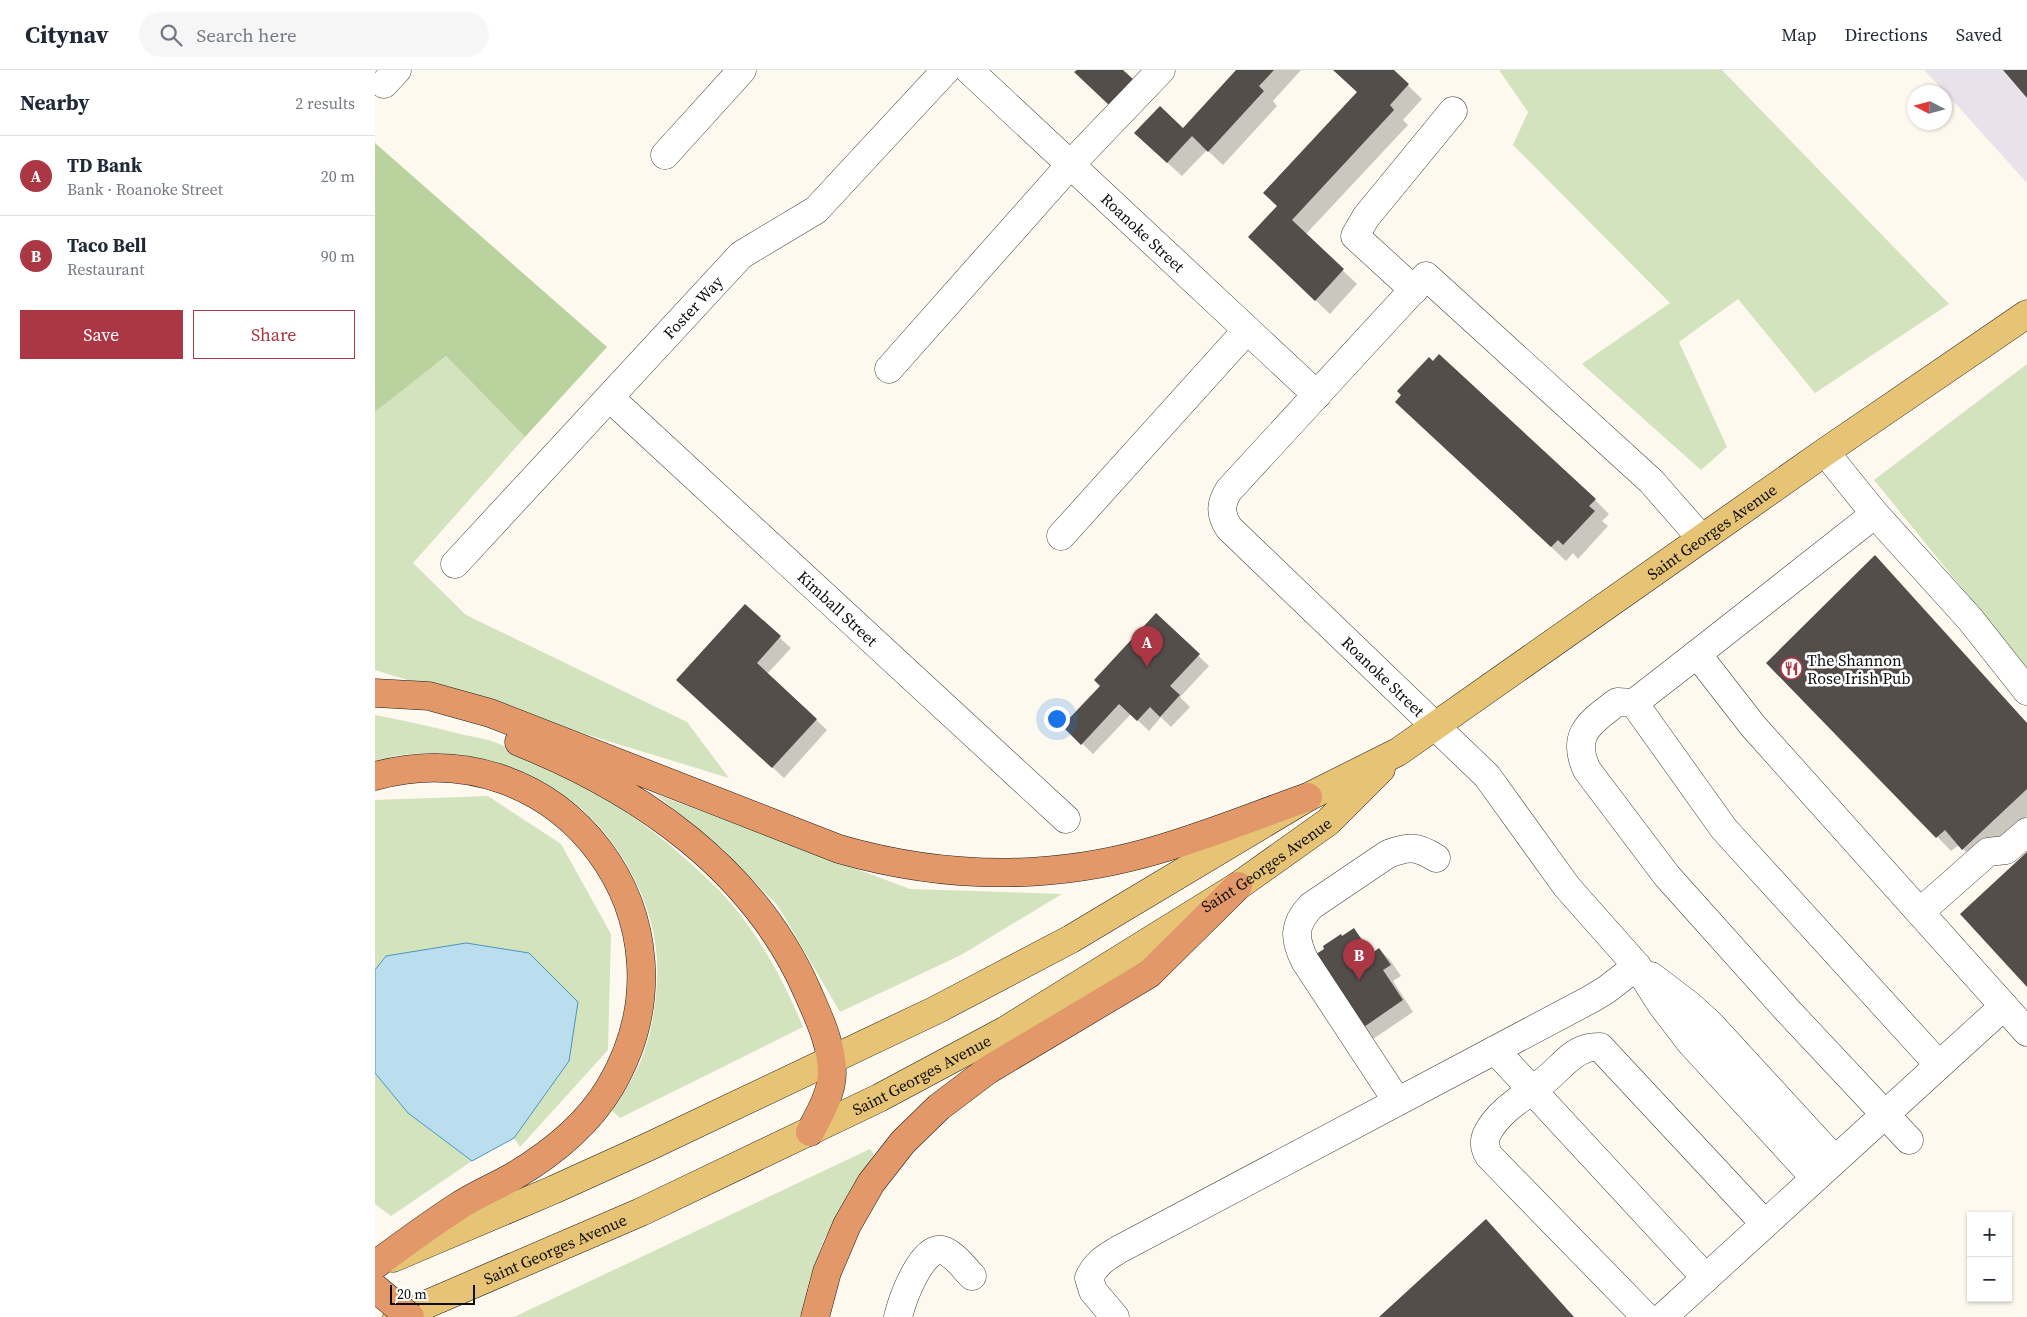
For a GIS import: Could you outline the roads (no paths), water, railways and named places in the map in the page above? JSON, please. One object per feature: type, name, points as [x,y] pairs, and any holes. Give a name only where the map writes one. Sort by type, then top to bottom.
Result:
[{"type":"highway","points":[[375,694],[429,696],[474,708],[520,723],[839,849],[892,863],[945,871],[1027,872],[1088,866],[1173,845],[1307,797]]},
{"type":"highway","points":[[375,694],[507,737],[558,759],[616,789],[689,839],[711,857],[746,893],[790,956],[822,1024],[831,1061],[832,1074],[830,1088],[810,1132]]},
{"type":"highway","points":[[375,776],[427,768],[488,774],[520,786],[555,807],[587,835],[612,869],[624,891],[637,932],[641,976],[636,1023],[627,1053],[609,1088],[579,1126],[562,1143],[523,1170],[458,1206],[375,1265]]},
{"type":"highway","points":[[815,1317],[827,1272],[847,1225],[871,1183],[903,1142],[939,1107],[988,1070],[1149,974],[1238,886]]},
{"type":"highway","points":[[375,1288],[409,1317]]},
{"type":"main road","name":"Saint Georges Avenue","points":[[375,1265],[553,1190],[831,1061],[967,994],[1071,939],[1307,797],[1398,752],[1701,538],[2027,314]]},
{"type":"main road","name":"Saint Georges Avenue","points":[[397,1317],[641,1212],[810,1132],[904,1085],[1006,1030],[1238,886],[1328,822],[1398,752]]},
{"type":"street","points":[[665,155],[742,70]]},
{"type":"street","name":"Foster Way","points":[[455,564],[741,255],[816,210],[946,70]]},
{"type":"street","name":"Roanoke Street","points":[[969,70],[1317,395]]},
{"type":"street","points":[[889,369],[1070,165],[1161,70]]},
{"type":"street","points":[[1414,290],[1355,236],[1366,217],[1453,111]]},
{"type":"street","name":"Roanoke Street","points":[[1637,966],[1567,886],[1487,776],[1235,534],[1223,519],[1221,510],[1223,500],[1229,490],[1426,276],[1651,481],[1701,538]]},
{"type":"street","points":[[1061,536],[1247,330]]},
{"type":"street","name":"Kimball Street","points":[[609,398],[1066,819]]},
{"type":"street","points":[[1825,452],[1875,514],[1970,619],[2027,692]]},
{"type":"street","points":[[1875,514],[1634,703],[1617,702],[1589,724],[1582,736],[1580,748],[1587,770],[1667,876],[1788,1011],[1909,1140]]},
{"type":"street","points":[[1697,654],[1753,726],[2027,1032]]},
{"type":"street","points":[[1634,703],[1724,829],[1939,1065]]},
{"type":"street","points":[[1920,912],[1989,852],[2006,850],[2027,832]]},
{"type":"street","points":[[1397,1101],[1305,961],[1298,947],[1297,933],[1299,922],[1311,906],[1388,854],[1414,847],[1436,858]]},
{"type":"street","points":[[1105,1314],[1093,1291],[1089,1278],[1094,1266],[1118,1250],[1591,999],[1637,966]]},
{"type":"street","points":[[1637,966],[1669,989],[1710,1024],[1835,1160]]},
{"type":"street","points":[[1637,966],[1661,1004],[1690,1042],[1815,1178]]},
{"type":"street","points":[[1663,1317],[2004,1006]]},
{"type":"street","points":[[1646,1317],[1489,1156],[1485,1147],[1486,1136],[1493,1123],[1569,1058],[1586,1048],[1600,1047],[1765,1224]]},
{"type":"street","points":[[1495,1050],[1706,1278]]},
{"type":"street","points":[[898,1317],[912,1278],[931,1253],[941,1250],[949,1253],[972,1276]]},
{"type":"water","points":[[466,943],[529,953],[578,1002],[569,1061],[514,1138],[472,1161],[408,1113],[375,1073],[375,970],[386,956]]},
{"type":"place","name":"TD Bank","points":[[1147,667]]},
{"type":"place","name":"The Shannon Rose Irish Pub","points":[[1791,669]]},
{"type":"place","name":"Taco Bell","points":[[1359,980]]}]
